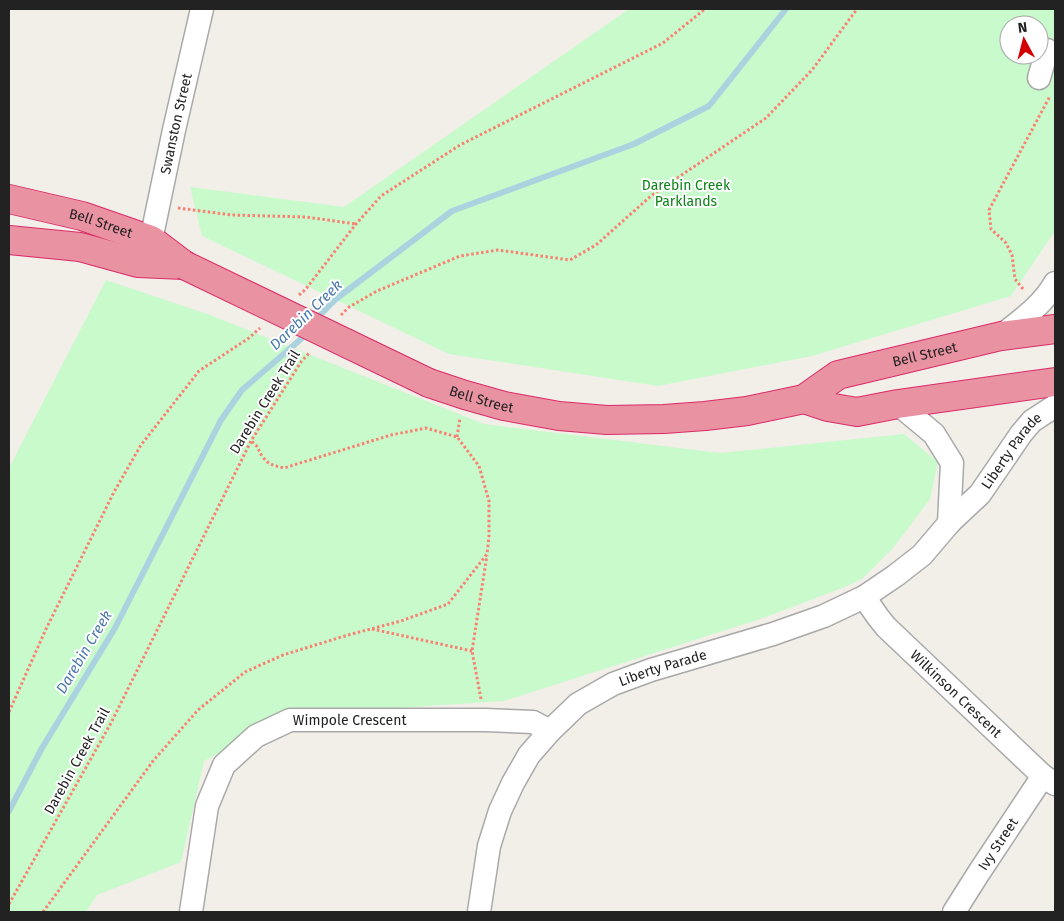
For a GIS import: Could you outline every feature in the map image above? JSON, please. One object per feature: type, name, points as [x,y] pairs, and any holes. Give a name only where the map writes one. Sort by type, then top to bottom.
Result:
[{"type":"highway","name":"Bell Street","points":[[9,199],[82,216],[152,240],[184,265],[429,383],[504,406],[559,416],[607,420],[664,419],[706,416],[804,400],[828,407],[858,412],[898,404],[1055,382]]},
{"type":"highway","name":"Bell Street","points":[[9,240],[80,247],[138,263],[184,265]]},
{"type":"highway","name":"Bell Street","points":[[804,400],[838,375],[1001,336],[1055,329]]},
{"type":"street","name":"Swanston Street","points":[[152,240],[158,205],[202,9]]},
{"type":"street","points":[[1045,86],[1046,65]]},
{"type":"street","points":[[1001,336],[1038,305],[1054,286]]},
{"type":"street","points":[[898,404],[934,434],[952,463],[949,523],[951,521]]},
{"type":"street","name":"Liberty Parade","points":[[479,912],[489,846],[500,811],[513,783],[529,755],[578,704],[613,684],[651,670],[773,634],[824,616],[864,597],[922,555],[951,521],[980,494],[1032,421],[1055,406]]},
{"type":"street","name":"Wilkinson Crescent","points":[[864,597],[886,627],[1049,780]]},
{"type":"street","name":"Wimpole Crescent","points":[[191,912],[207,806],[224,765],[256,736],[290,720],[485,720],[533,722],[550,731]]},
{"type":"street","name":"Ivy Street","points":[[954,912],[978,874],[1049,780]]},
{"type":"path","points":[[298,296],[305,290],[356,224],[381,196],[460,145],[663,43],[705,9]]},
{"type":"path","points":[[337,320],[349,307],[377,291],[460,256],[498,250],[570,260],[596,245],[652,195],[766,118],[812,70],[857,9]]},
{"type":"path","points":[[1045,86],[989,210],[991,228],[1006,243],[1012,255],[1016,278],[1024,290],[1054,286]]},
{"type":"path","points":[[158,205],[232,215],[306,217],[356,224]]},
{"type":"path","points":[[9,712],[59,603],[114,492],[141,445],[199,371],[249,338],[263,326]]},
{"type":"path","name":"Darebin Creek Trail","points":[[9,904],[111,724],[251,441],[301,362],[313,348]]},
{"type":"path","points":[[457,437],[460,418]]},
{"type":"path","points":[[251,441],[257,445],[262,457],[270,465],[284,468],[391,435],[426,428],[457,437],[478,466],[489,501],[487,554],[472,651],[485,720]]},
{"type":"path","points":[[43,912],[153,761],[198,710],[245,672],[283,655],[401,621],[448,604],[487,554]]},
{"type":"path","points":[[372,629],[472,651]]},
{"type":"green space","name":"Darebin Creek Parklands","points":[[629,9],[1055,9],[1055,231],[1011,296],[812,356],[658,386],[449,354],[202,236],[190,187],[344,207]]},
{"type":"green space","points":[[106,280],[210,315],[484,424],[720,453],[904,434],[938,462],[930,499],[894,547],[862,579],[766,617],[504,701],[290,715],[204,761],[181,862],[97,895],[86,912],[9,912],[9,468]]},
{"type":"waterway","name":"Darebin Creek","points":[[314,321],[336,299],[452,211],[634,144],[709,106],[786,9]]},
{"type":"waterway","name":"Darebin Creek","points":[[9,811],[42,748],[115,628],[221,420],[242,390],[301,339],[306,330]]}]
